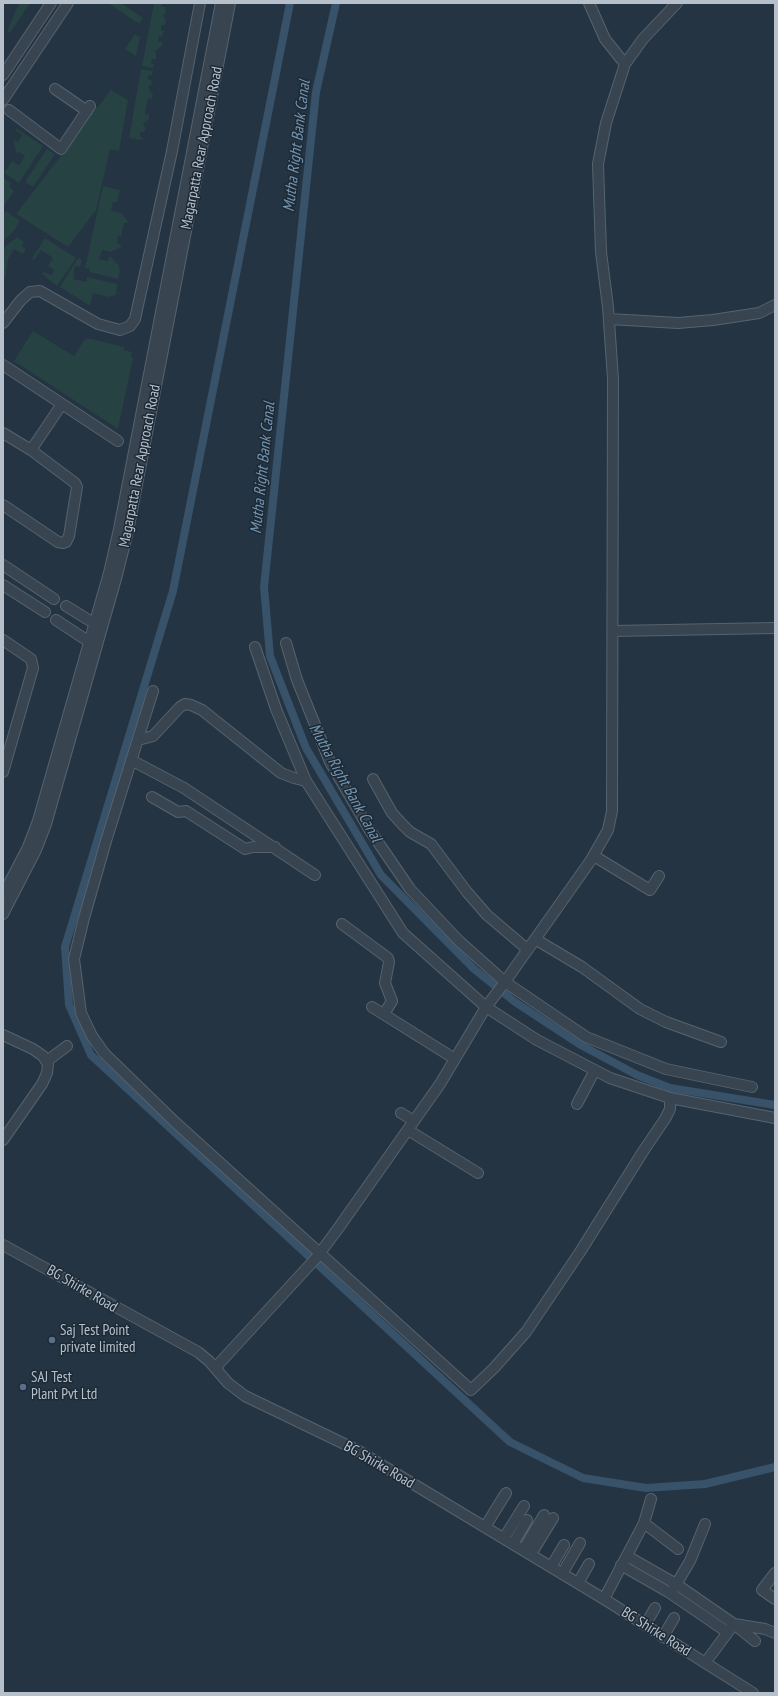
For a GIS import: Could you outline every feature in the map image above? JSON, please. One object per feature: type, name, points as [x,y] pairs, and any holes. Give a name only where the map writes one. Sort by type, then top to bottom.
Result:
[{"type":"street","points":[[3,75],[50,3]]},
{"type":"street","points":[[3,100],[68,3]]},
{"type":"street","points":[[3,323],[21,300],[30,292],[40,291],[98,324],[120,330],[130,326],[135,320],[172,151],[200,3]]},
{"type":"street","name":"Magarpatta Rear Approach Road","points":[[99,627],[221,3]]},
{"type":"street","name":"Magarpatta Rear Approach Road","points":[[3,914],[36,850],[46,824],[99,627],[128,531],[230,3]]},
{"type":"street","points":[[589,3],[605,39],[625,64]]},
{"type":"street","points":[[215,1368],[319,1254],[440,1084],[488,1004],[504,984],[594,856],[608,830],[612,811],[613,379],[609,320],[601,252],[598,164],[606,123],[625,64],[643,39],[677,3]]},
{"type":"street","points":[[10,110],[61,149],[89,108],[55,89]]},
{"type":"street","points":[[609,320],[678,323],[713,320],[759,313],[775,305]]},
{"type":"street","points":[[3,365],[118,441]]},
{"type":"street","points":[[31,450],[62,404]]},
{"type":"street","points":[[3,433],[31,450],[75,483],[77,487],[69,536],[66,542],[58,542],[3,505]]},
{"type":"street","points":[[3,565],[54,599]]},
{"type":"street","points":[[3,585],[45,612]]},
{"type":"street","points":[[66,606],[99,627]]},
{"type":"street","points":[[56,620],[94,645]]},
{"type":"street","points":[[612,631],[775,628]]},
{"type":"street","points":[[3,640],[31,659],[33,668],[3,772]]},
{"type":"street","points":[[286,643],[297,680],[330,762],[369,829],[410,889],[459,941],[504,984],[586,1037],[666,1069],[752,1086]]},
{"type":"street","name":"Magarpatta Rear Approach Road","points":[[3,895],[28,847],[38,821],[94,645]]},
{"type":"street","points":[[255,647],[276,709],[306,781],[403,933],[488,1004],[536,1040],[610,1078],[670,1098],[775,1118]]},
{"type":"street","points":[[153,691],[91,895],[74,959],[81,1013],[92,1036],[109,1058],[176,1123],[471,1390],[494,1368],[526,1332],[580,1252],[644,1150],[665,1120],[670,1109],[670,1098]]},
{"type":"street","points":[[138,740],[153,736],[180,706],[185,704],[191,705],[202,710],[281,773],[306,781]]},
{"type":"street","points":[[132,760],[184,788],[315,875]]},
{"type":"street","points":[[373,779],[392,813],[410,832],[431,844],[467,892],[487,915],[527,950]]},
{"type":"street","points":[[152,797],[178,812],[186,811],[245,849],[260,846],[275,847]]},
{"type":"street","points":[[594,856],[650,890],[659,876]]},
{"type":"street","points":[[342,924],[388,958],[389,962],[384,983],[392,1001],[384,1014]]},
{"type":"street","points":[[535,939],[582,967],[640,1009],[666,1022],[721,1042]]},
{"type":"street","points":[[372,1007],[455,1059]]},
{"type":"street","points":[[3,1035],[33,1049],[43,1056],[48,1064],[47,1073],[42,1084],[3,1140]]},
{"type":"street","points":[[47,1061],[67,1046]]},
{"type":"street","points":[[577,1104],[595,1070]]},
{"type":"street","points":[[401,1113],[414,1121]]},
{"type":"street","points":[[408,1130],[478,1173]]},
{"type":"street","name":"BG Shirke Road","points":[[3,1245],[198,1352],[209,1361],[228,1383],[245,1396],[357,1450],[578,1583],[753,1693]]},
{"type":"street","points":[[485,1527],[506,1493]]},
{"type":"street","points":[[604,1599],[644,1522],[650,1499]]},
{"type":"street","points":[[504,1538],[524,1506]]},
{"type":"street","points":[[527,1552],[548,1516]]},
{"type":"street","points":[[513,1544],[527,1520]]},
{"type":"street","points":[[644,1522],[678,1549]]},
{"type":"street","points":[[670,1593],[690,1561],[705,1524]]},
{"type":"street","points":[[562,1574],[580,1543]]},
{"type":"street","points":[[551,1567],[564,1545]]},
{"type":"street","points":[[627,1556],[676,1584],[731,1628],[766,1629],[775,1632]]},
{"type":"street","points":[[578,1583],[589,1564]]},
{"type":"street","points":[[621,1565],[755,1641]]},
{"type":"street","points":[[775,1573],[762,1590],[775,1599]]},
{"type":"street","points":[[645,1625],[655,1608]]},
{"type":"street","points":[[663,1636],[674,1618]]},
{"type":"street","points":[[705,1663],[731,1628]]},
{"type":"green space","points":[[19,3],[30,3],[10,33],[7,31]]},
{"type":"green space","points":[[108,3],[121,3],[143,18],[139,24]]},
{"type":"green space","points":[[154,3],[162,3],[161,7],[165,7],[166,12],[163,15],[166,21],[165,25],[161,25],[161,30],[164,31],[162,37],[159,36],[158,41],[162,42],[162,46],[155,51],[156,59],[152,59],[151,63],[154,64],[153,68],[142,66]]},
{"type":"green space","points":[[135,34],[140,37],[136,56],[125,49]]},
{"type":"green space","points":[[141,69],[153,71],[152,75],[148,75],[148,79],[151,80],[152,84],[148,87],[153,95],[152,99],[148,98],[145,114],[149,115],[149,119],[143,124],[146,129],[144,132],[140,132],[140,137],[143,137],[142,140],[129,138]]},
{"type":"green space","points":[[111,90],[128,100],[119,151],[110,149],[96,210],[68,247],[16,214],[87,122],[84,120],[93,106],[97,108]]},
{"type":"green space","points":[[16,128],[43,146],[19,183],[4,173],[12,161],[19,165],[25,156],[19,152],[18,154],[16,152],[14,140],[18,142],[22,135],[15,130]]},
{"type":"green space","points":[[47,149],[55,154],[33,187],[25,182]]},
{"type":"green space","points":[[3,178],[11,183],[9,187],[14,191],[3,207]]},
{"type":"green space","points":[[103,186],[120,190],[117,202],[113,202],[111,211],[121,213],[128,221],[127,223],[124,223],[121,236],[118,236],[117,244],[121,245],[121,247],[111,252],[102,250],[99,259],[108,261],[109,257],[111,257],[118,264],[120,271],[118,279],[89,272],[90,269],[85,268]]},
{"type":"green space","points":[[6,211],[20,221],[14,231],[3,241],[3,216]]},
{"type":"green space","points":[[17,237],[24,242],[22,246],[26,249],[23,254],[14,249],[8,259],[5,279],[3,278],[3,248]]},
{"type":"green space","points":[[45,238],[76,258],[57,286],[42,274],[44,272],[52,275],[54,270],[48,266],[53,258],[41,250],[35,259],[31,260]]},
{"type":"green space","points":[[78,258],[82,260],[80,267],[75,266],[73,279],[86,282],[87,277],[117,284],[116,295],[108,297],[93,293],[90,306],[60,287]]},
{"type":"green space","points":[[33,331],[74,356],[85,339],[92,339],[124,347],[124,350],[132,352],[131,357],[133,358],[118,429],[14,361]]},
{"type":"waterway","points":[[290,3],[173,591],[65,947],[69,1005],[91,1055],[510,1442],[583,1478],[646,1488],[705,1484],[775,1467]]},
{"type":"waterway","name":"Mutha Right Bank Canal","points":[[336,3],[316,92],[264,587],[270,656],[306,748],[381,875],[474,969],[515,1002],[579,1044],[637,1075],[670,1088],[775,1105]]},
{"type":"place","name":"Saj Test Point private limited","points":[[52,1340]]},
{"type":"place","name":"SAJ Test Plant Pvt Ltd","points":[[23,1387]]}]
